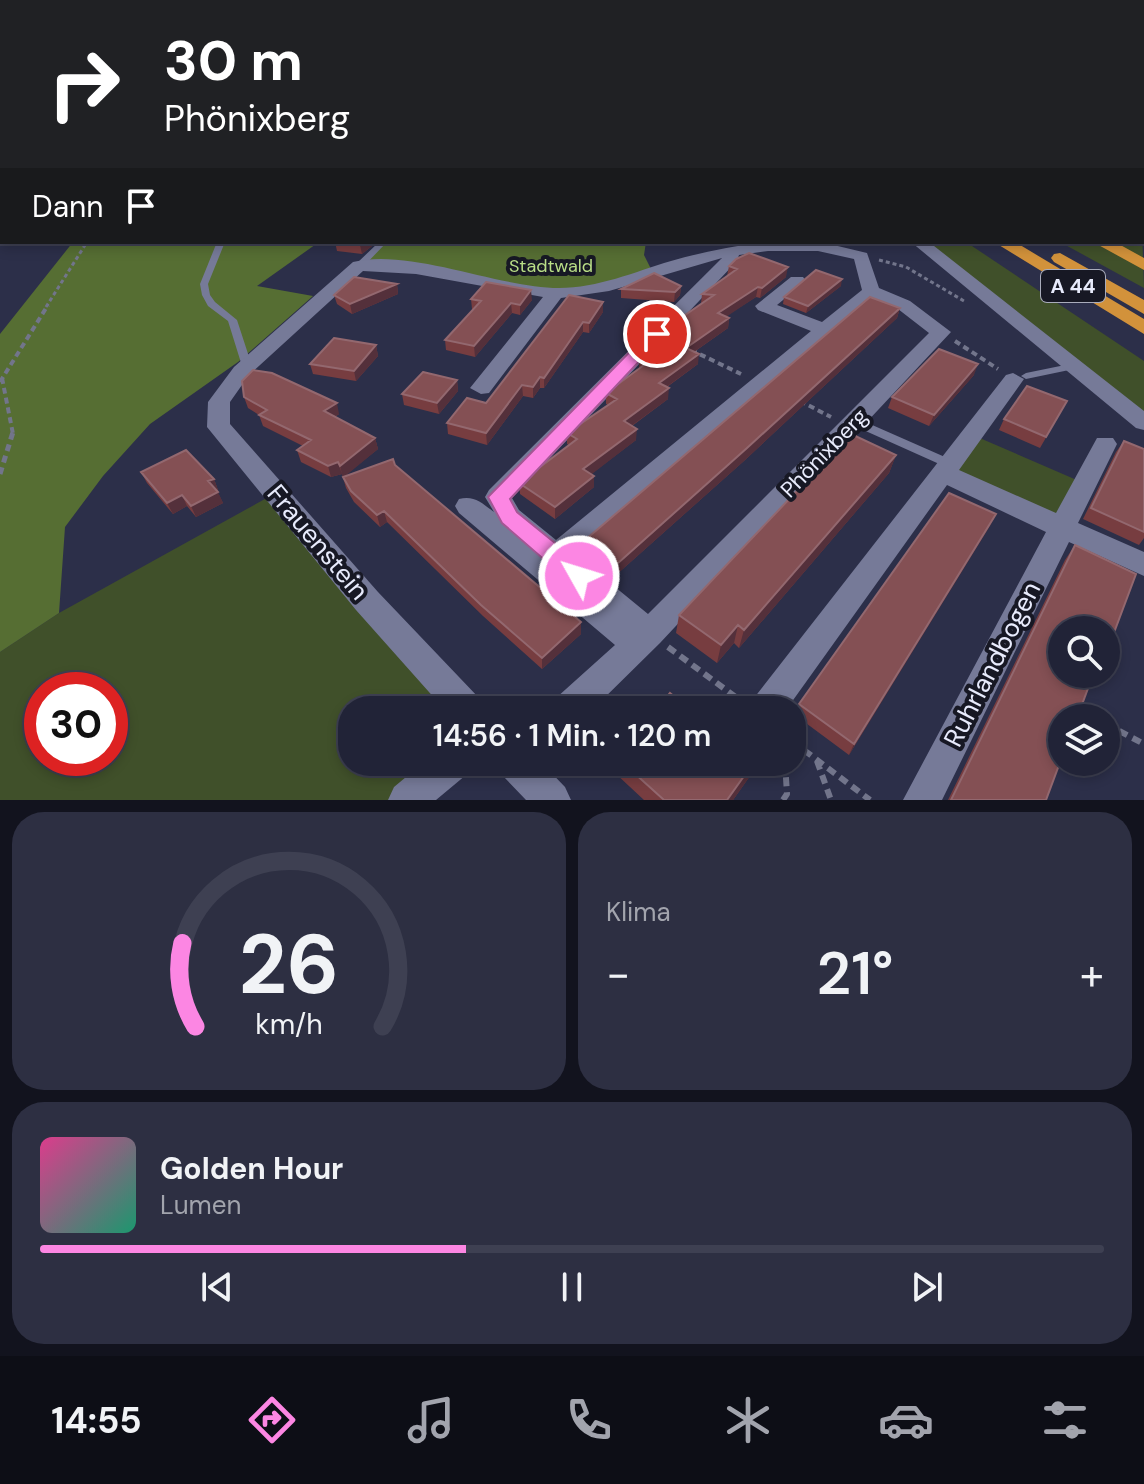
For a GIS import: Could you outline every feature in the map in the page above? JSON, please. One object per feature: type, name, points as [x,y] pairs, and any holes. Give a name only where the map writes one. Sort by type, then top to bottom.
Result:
[{"type":"highway","name":"A 44","points":[[1006,244],[1144,328]]},
{"type":"highway","name":"A 44","points":[[1035,244],[1144,308]]},
{"type":"highway","points":[[1106,244],[1144,265]]},
{"type":"street","points":[[921,244],[1136,418]]},
{"type":"street","points":[[359,266],[378,265],[556,293],[609,287],[694,259],[731,252],[807,246],[861,256],[871,291]]},
{"type":"street","points":[[643,638],[510,517],[498,497],[731,258],[731,252]]},
{"type":"street","name":"Frauenstein","points":[[359,266],[247,366],[219,402],[216,417],[219,427],[298,516],[367,601],[454,696]]},
{"type":"street","points":[[797,281],[764,306],[825,330]]},
{"type":"street","points":[[555,557],[871,291]]},
{"type":"street","points":[[871,291],[904,305],[941,332]]},
{"type":"street","points":[[481,388],[556,293]]},
{"type":"street","name":"Phönixberg","points":[[583,696],[941,332]]},
{"type":"street","points":[[777,696],[1020,377]]},
{"type":"street","name":"Ruhrlandbogen","points":[[922,800],[1105,444]]},
{"type":"street","points":[[947,469],[1062,528],[1144,565]]},
{"type":"street","points":[[468,506],[643,638]]},
{"type":"street","points":[[407,800],[436,776]]},
{"type":"street","points":[[529,776],[552,800]]},
{"type":"lane","points":[[220,244],[204,284],[206,295],[211,304],[232,320],[247,366]]},
{"type":"lane","name":"Frauenstein","points":[[359,266],[381,244]]},
{"type":"lane","points":[[1020,377],[1070,367]]},
{"type":"lane","points":[[854,421],[947,469]]},
{"type":"path","points":[[0,474],[13,433],[1,380],[86,244]]},
{"type":"path","points":[[861,256],[906,267],[974,307],[1013,318]]},
{"type":"path","points":[[941,332],[1020,377]]},
{"type":"path","points":[[643,638],[731,696]]},
{"type":"path","points":[[1120,731],[1144,744]]},
{"type":"path","points":[[806,752],[870,800]]},
{"type":"path","points":[[816,759],[831,800]]},
{"type":"path","points":[[783,800],[787,794],[786,776]]},
{"type":"green space","points":[[71,244],[316,244],[257,286],[313,296],[238,362],[150,424],[103,476],[65,527],[59,613],[0,652],[0,334]]},
{"type":"green space","name":"Stadtwald","points":[[382,244],[646,244],[644,255],[652,271],[633,280],[554,292],[361,265]]},
{"type":"green space","points":[[927,244],[969,244],[1144,361],[1144,412]]},
{"type":"green space","points":[[1064,244],[1143,244],[1144,288]]},
{"type":"green space","points":[[975,436],[1079,481],[1057,523],[948,472]]},
{"type":"green space","points":[[274,494],[452,696],[338,696],[338,776],[431,776],[401,800],[0,800],[0,652],[59,613]]},
{"type":"building","points":[[749,253],[788,267],[762,288],[758,287],[718,313],[729,318],[686,348],[699,354],[659,383],[669,388],[624,421],[637,429],[583,469],[594,476],[555,507],[519,483],[577,439],[567,433],[617,399],[606,393],[648,362],[640,358],[645,353],[685,326],[675,322],[714,295],[702,294],[737,269],[729,266]]},
{"type":"building","points":[[816,270],[842,279],[808,306],[784,297]]},
{"type":"building","points":[[654,273],[681,286],[675,292],[621,289]]},
{"type":"building","points":[[354,277],[397,284],[350,304],[334,295]]},
{"type":"building","points":[[486,282],[531,290],[520,305],[511,303],[474,346],[445,340],[481,301],[471,299]]},
{"type":"building","points":[[569,295],[603,302],[589,323],[583,322],[544,378],[540,377],[533,387],[522,385],[486,433],[447,423],[467,398],[486,403]]},
{"type":"building","points":[[870,297],[900,308],[617,564],[585,540]]},
{"type":"building","points":[[334,338],[376,345],[354,371],[310,364]]},
{"type":"building","points":[[939,349],[978,364],[934,415],[892,397]]},
{"type":"building","points":[[253,370],[272,373],[337,403],[324,411],[375,438],[340,466],[338,462],[328,466],[297,450],[311,440],[259,415],[267,410],[244,397],[242,381]]},
{"type":"building","points":[[423,372],[457,380],[437,403],[402,394]]},
{"type":"building","points":[[1027,386],[1067,401],[1046,437],[1004,419]]},
{"type":"building","points":[[851,434],[896,455],[744,630],[738,625],[721,645],[679,615]]},
{"type":"building","points":[[1124,441],[1144,449],[1144,532],[1091,508]]},
{"type":"building","points":[[186,450],[214,479],[208,481],[218,492],[191,506],[182,495],[167,503],[141,472]]},
{"type":"building","points":[[393,459],[395,465],[581,622],[542,658],[481,605],[384,511],[377,515],[351,491],[343,477]]},
{"type":"building","points":[[949,493],[996,514],[854,744],[806,709],[805,696]]},
{"type":"building","points":[[1075,545],[1136,574],[1120,617],[1048,616],[1048,688],[1088,688],[1082,704],[1048,704],[1048,776],[1055,776],[1046,800],[951,800]]},
{"type":"building","points":[[637,776],[744,776],[727,800],[664,800]]},
{"type":"route","points":[[579,576],[510,517],[498,497],[657,334]]}]
